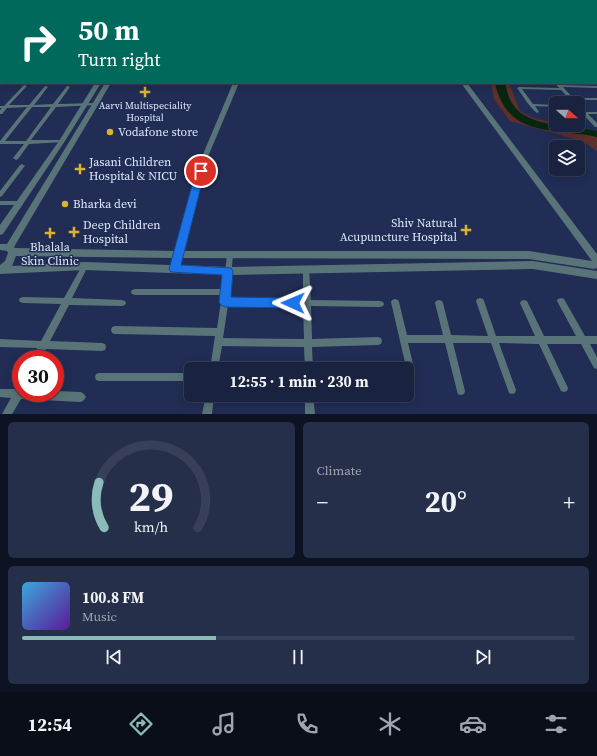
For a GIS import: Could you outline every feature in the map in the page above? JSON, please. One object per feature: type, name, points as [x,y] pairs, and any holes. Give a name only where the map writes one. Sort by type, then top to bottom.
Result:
[{"type":"street","points":[[541,0],[548,0]]},
{"type":"street","points":[[16,158],[54,105],[65,84]]},
{"type":"street","points":[[0,232],[62,141],[97,84]]},
{"type":"street","points":[[8,249],[107,84]]},
{"type":"street","points":[[174,269],[204,159],[236,84]]},
{"type":"street","points":[[465,84],[596,267]]},
{"type":"street","points":[[0,113],[25,86]]},
{"type":"street","points":[[559,86],[568,96]]},
{"type":"street","points":[[537,112],[519,88],[559,86],[597,87]]},
{"type":"street","points":[[0,143],[46,87]]},
{"type":"street","points":[[585,99],[597,99]]},
{"type":"street","points":[[0,107],[96,104]]},
{"type":"street","points":[[531,105],[549,106]]},
{"type":"street","points":[[585,113],[597,113]]},
{"type":"street","points":[[585,113],[597,126]]},
{"type":"street","points":[[0,143],[62,141]]},
{"type":"street","points":[[0,195],[22,166]]},
{"type":"street","points":[[0,203],[20,203]]},
{"type":"street","points":[[8,249],[230,255],[529,255],[596,267]]},
{"type":"street","points":[[0,270],[12,259],[8,249]]},
{"type":"street","points":[[215,362],[225,302],[230,255]]},
{"type":"street","points":[[0,270],[85,266],[228,271],[533,266],[596,267]]},
{"type":"street","points":[[40,350],[85,266]]},
{"type":"street","points":[[306,269],[308,362]]},
{"type":"street","points":[[135,292],[226,292]]},
{"type":"street","points":[[23,300],[122,303]]},
{"type":"street","points":[[480,301],[512,390]]},
{"type":"street","points":[[561,301],[597,365]]},
{"type":"street","points":[[225,302],[380,304]]},
{"type":"street","points":[[395,302],[409,362]]},
{"type":"street","points":[[439,303],[461,391]]},
{"type":"street","points":[[524,303],[564,388]]},
{"type":"street","points":[[115,330],[220,332]]},
{"type":"street","points":[[404,339],[597,340]]},
{"type":"street","points":[[218,342],[308,343],[378,341]]},
{"type":"street","points":[[0,343],[44,343],[102,347]]},
{"type":"street","points":[[99,377],[184,378]]},
{"type":"street","points":[[0,393],[12,392]]},
{"type":"street","points":[[64,395],[81,397]]},
{"type":"street","points":[[7,414],[14,402]]},
{"type":"street","points":[[207,414],[209,402]]},
{"type":"street","points":[[309,402],[310,414]]},
{"type":"shaded area","points":[[491,84],[509,84],[520,111],[533,118],[549,121],[549,132],[510,121],[494,99]]},
{"type":"shaded area","points":[[585,129],[597,132],[597,151],[585,143],[585,140],[578,140],[550,132],[585,132]]},
{"type":"waterway","points":[[500,84],[508,106],[515,114],[525,120],[536,124],[597,134]]},
{"type":"place","name":"Aarvi Multispeciality Hospital","points":[[145,92]]},
{"type":"place","name":"Vodafone store","points":[[110,132]]},
{"type":"place","name":"Jasani Children Hospital & NICU","points":[[80,169]]},
{"type":"place","name":"Bharka devi","points":[[65,204]]},
{"type":"place","name":"Shiv Natural Acupuncture Hospital","points":[[466,230]]},
{"type":"place","name":"Deep Children Hospital","points":[[74,232]]},
{"type":"place","name":"Bhalala Skin Clinic","points":[[50,233]]},
{"type":"route","points":[[201,171],[174,269],[228,271],[225,302],[293,303]]}]
